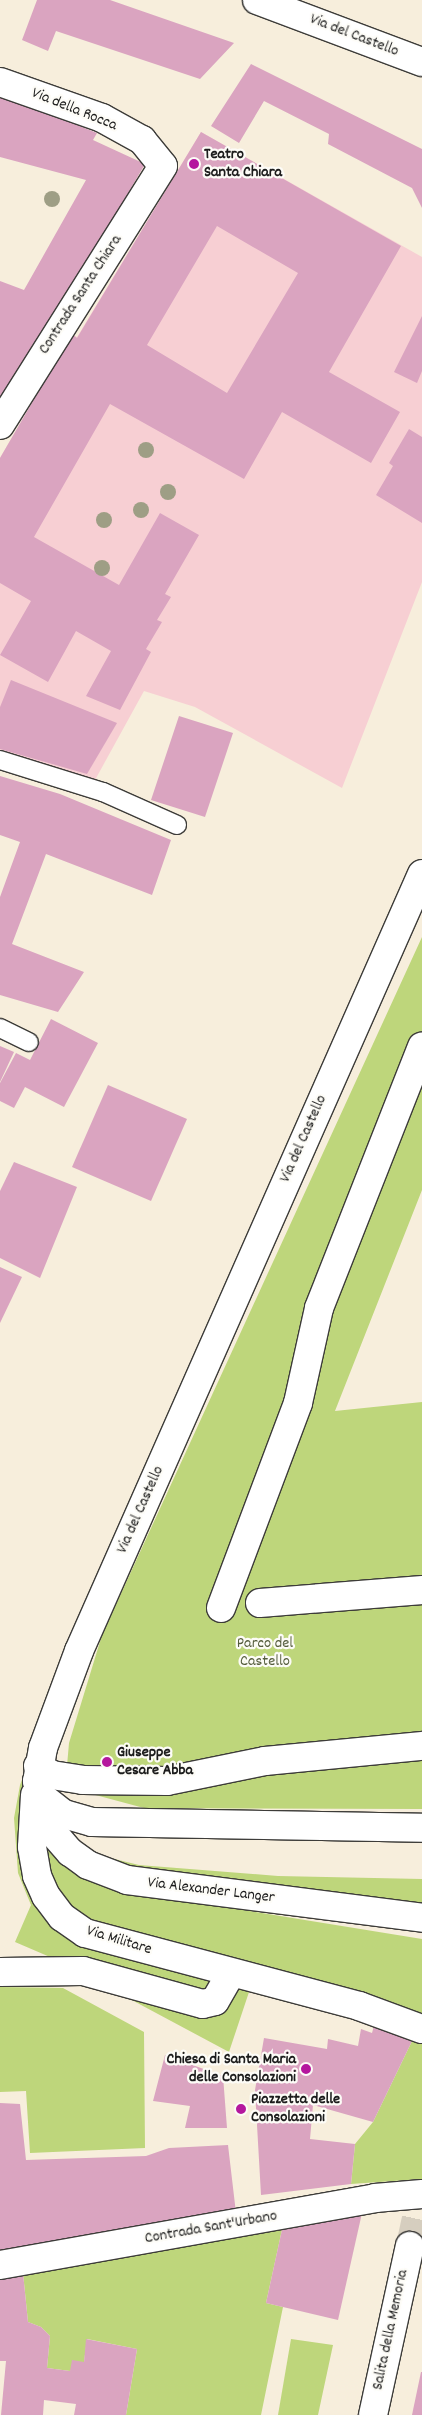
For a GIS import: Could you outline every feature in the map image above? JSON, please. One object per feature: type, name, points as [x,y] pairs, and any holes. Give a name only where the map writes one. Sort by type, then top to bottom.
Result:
[{"type":"street","name":"Via del Castello","points":[[257,0],[422,62]]},
{"type":"street","name":"Via della Rocca","points":[[0,82],[102,118],[142,140],[164,166]]},
{"type":"street","name":"Contrada Santa Chiara","points":[[0,425],[164,166]]},
{"type":"street","name":"Via del Castello","points":[[39,1781],[79,1651],[422,874]]},
{"type":"street","points":[[221,1608],[298,1403],[319,1308],[422,1047]]},
{"type":"street","points":[[260,1603],[422,1590]]},
{"type":"street","points":[[422,1746],[265,1761],[167,1780],[83,1780],[52,1775],[39,1781],[64,1814],[92,1822],[422,1828]]},
{"type":"street","name":"Via Alexander Langer","points":[[39,1781],[46,1817],[55,1835],[70,1852],[88,1865],[127,1880],[422,1918]]},
{"type":"street","name":"Via Militare","points":[[39,1781],[32,1837],[37,1876],[46,1896],[62,1917],[85,1933],[359,2006],[422,2028]]},
{"type":"street","points":[[0,1972],[83,1971],[203,2004],[215,2001],[231,1973]]},
{"type":"street","name":"Contrada Sant'Urbano","points":[[0,2265],[374,2198],[422,2194]]},
{"type":"street","name":"Salita della Memoria","points":[[373,2415],[410,2246]]},
{"type":"lane","points":[[0,760],[103,792],[177,825]]},
{"type":"lane","points":[[0,1028],[29,1042]]},
{"type":"shaded area","points":[[201,132],[422,257],[422,582],[342,788],[195,707],[144,691],[95,780],[0,754],[0,458],[72,334],[77,337]]},
{"type":"green space","name":"Parco del Castello","points":[[422,937],[422,1190],[335,1411],[422,1402],[422,1809],[144,1808],[88,1793],[66,1777],[69,1743],[102,1635]]},
{"type":"green space","points":[[27,1767],[43,1904],[251,1986],[229,2052],[57,1960],[15,1942],[31,1905],[18,1873],[14,1818],[20,1785]]},
{"type":"green space","points":[[47,1836],[127,1891],[422,1939],[422,2017],[91,1923],[68,1909],[48,1876],[42,1852]]},
{"type":"green space","points":[[82,1851],[139,1865],[278,1876],[422,1879],[422,1903],[130,1874]]},
{"type":"green space","points":[[0,1987],[63,1988],[144,2032],[145,2148],[30,2153],[26,2091],[0,2092]]},
{"type":"green space","points":[[413,2039],[422,2044],[422,2179],[351,2184],[355,2144],[373,2122]]},
{"type":"green space","points":[[283,2225],[266,2303],[283,2307],[261,2415],[126,2415],[137,2349],[87,2339],[84,2362],[70,2371],[47,2368],[50,2336],[41,2327],[28,2322],[23,2273]]},
{"type":"green space","points":[[291,2339],[333,2345],[318,2415],[278,2415]]},
{"type":"building","points":[[37,0],[110,0],[234,43],[200,79],[56,31],[48,51],[22,40]]},
{"type":"building","points":[[251,64],[422,149],[422,208],[412,188],[328,144],[329,134],[264,101],[239,143],[211,126]]},
{"type":"building","points":[[0,94],[97,133],[93,140],[145,164],[0,414],[0,281],[24,290],[86,180],[0,157]]},
{"type":"building","points":[[201,132],[401,246],[329,372],[400,412],[371,463],[282,412],[244,479],[110,404],[34,537],[119,585],[160,513],[199,535],[165,594],[171,597],[157,620],[162,622],[146,649],[151,652],[120,710],[86,696],[111,651],[76,631],[48,682],[0,655],[31,601],[0,583],[0,458],[72,334],[77,338]],"holes":[[[217,226],[298,273],[227,393],[147,345]]]},
{"type":"building","points":[[422,316],[422,371],[417,383],[394,372]]},
{"type":"building","points":[[409,429],[422,437],[422,523],[376,495],[393,466],[389,463]]},
{"type":"building","points":[[11,680],[117,723],[87,774],[0,749],[0,707]]},
{"type":"building","points":[[179,716],[233,733],[205,817],[151,800]]},
{"type":"building","points":[[0,776],[60,794],[171,840],[152,895],[46,854],[12,944],[84,972],[58,1012],[0,995],[0,897],[20,842],[0,835]]},
{"type":"building","points":[[51,1019],[98,1043],[64,1107],[25,1087],[14,1108],[0,1101],[0,1083],[16,1053],[30,1060]]},
{"type":"building","points":[[0,1046],[14,1052],[0,1082]]},
{"type":"building","points":[[108,1085],[187,1119],[151,1201],[72,1167]]},
{"type":"building","points":[[14,1162],[77,1187],[40,1278],[0,1258],[0,1191]]},
{"type":"building","points":[[0,1267],[22,1277],[0,1323]]},
{"type":"building","points":[[375,2022],[413,2039],[373,2122],[313,2105],[310,2139],[355,2144],[351,2184],[261,2195],[255,2090],[264,2038],[327,2049],[328,2039],[358,2046],[361,2029],[372,2033]]},
{"type":"building","points":[[165,2055],[223,2076],[227,2128],[185,2128],[190,2106],[153,2101]]},
{"type":"building","points":[[0,2103],[20,2104],[26,2160],[146,2156],[169,2148],[228,2145],[236,2213],[0,2252]]},
{"type":"building","points":[[362,2213],[338,2320],[266,2303],[283,2225]]},
{"type":"building","points":[[23,2273],[28,2322],[41,2327],[50,2336],[47,2368],[70,2371],[72,2360],[84,2362],[86,2339],[137,2349],[126,2415],[74,2415],[76,2404],[44,2400],[43,2415],[1,2415],[6,2361],[0,2361],[0,2275]]},
{"type":"building","points":[[421,2372],[422,2415],[412,2415]]},
{"type":"tunnel","points":[[410,2246],[422,2190]]},
{"type":"place","name":"Teatro Santa Chiara","points":[[194,164]]},
{"type":"place","name":"Giuseppe Cesare Abba","points":[[107,1762]]},
{"type":"place","name":"Chiesa di Santa Maria delle Consolazioni","points":[[306,2069]]},
{"type":"place","name":"Piazzetta delle Consolazioni","points":[[241,2109]]}]
